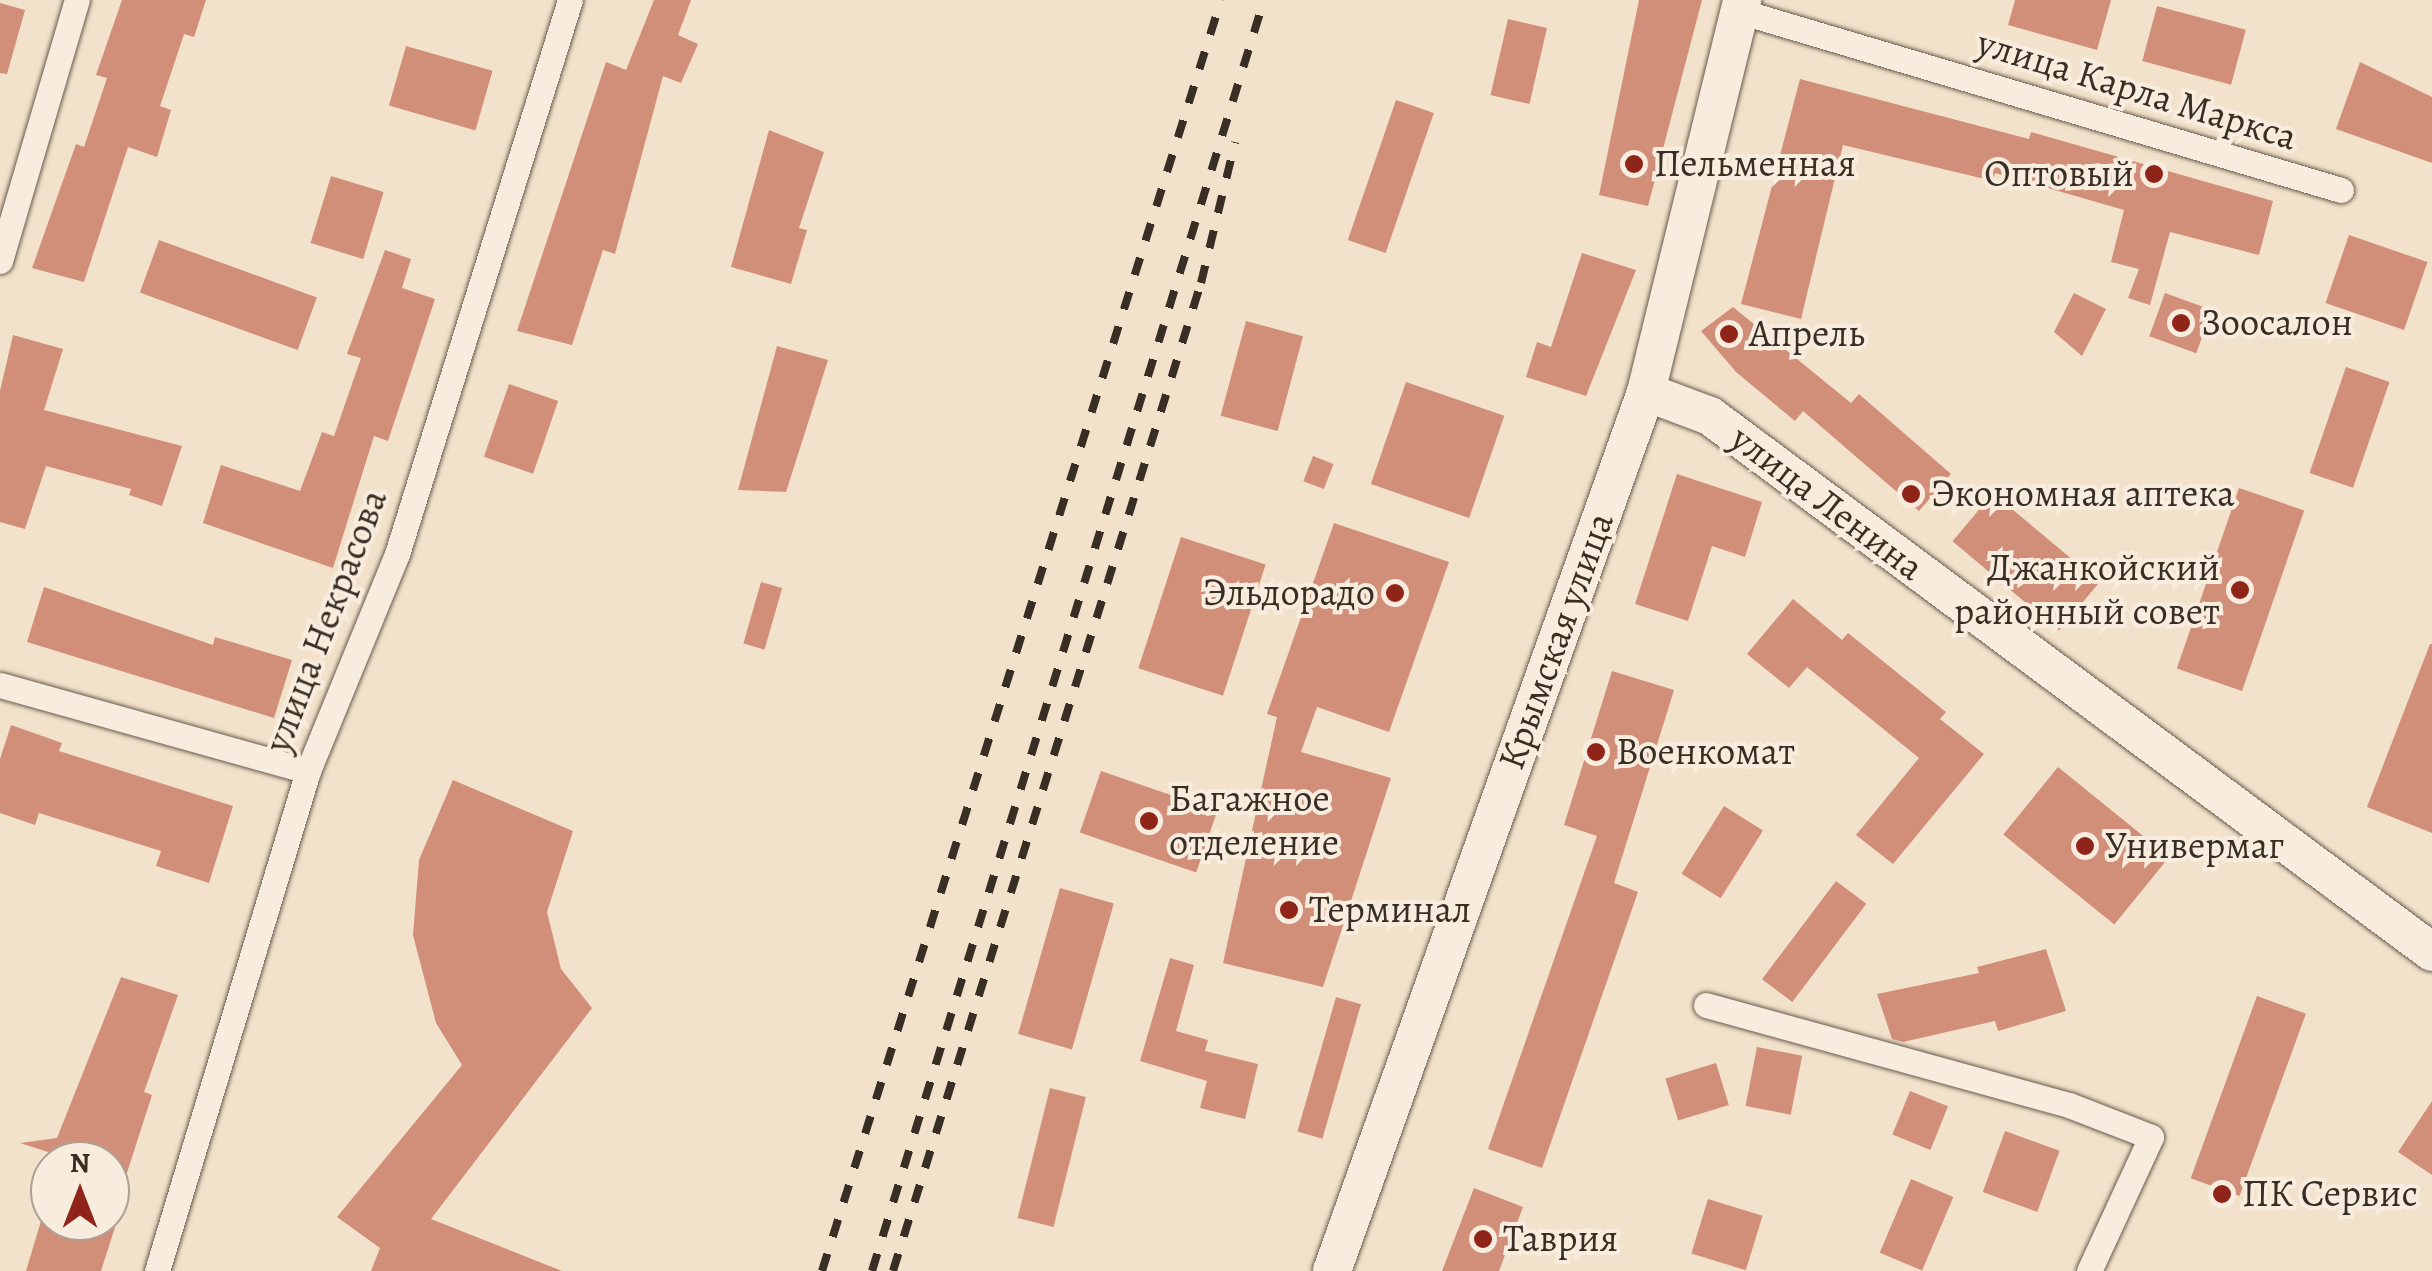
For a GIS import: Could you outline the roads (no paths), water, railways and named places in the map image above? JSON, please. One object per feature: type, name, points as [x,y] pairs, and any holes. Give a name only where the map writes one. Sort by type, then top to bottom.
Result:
[{"type":"main road","name":"Крымская улица","points":[[1332,1271],[1646,392],[1740,6]]},
{"type":"main road","name":"улица Ленина","points":[[1646,392],[1710,416],[2432,952]]},
{"type":"street","points":[[0,261],[78,0]]},
{"type":"street","name":"улица Некрасова","points":[[157,1271],[308,771],[397,554],[570,0]]},
{"type":"street","name":"улица Карла Маркса","points":[[1740,6],[2341,190]]},
{"type":"street","points":[[0,685],[308,771]]},
{"type":"street","points":[[1706,1005],[2068,1105],[2150,1137],[2088,1271]]},
{"type":"railway","points":[[822,1271],[1221,0]]},
{"type":"railway","points":[[872,1271],[1264,0]]},
{"type":"railway","points":[[893,1271],[1201,283],[1235,142]]},
{"type":"place","name":"Пельменная","points":[[1634,164]]},
{"type":"place","name":"Оптовый","points":[[2154,174]]},
{"type":"place","name":"Зоосалон","points":[[2181,323]]},
{"type":"place","name":"Апрель","points":[[1729,334]]},
{"type":"place","name":"Экономная аптека","points":[[1911,494]]},
{"type":"place","name":"Джанкойский районный совет","points":[[2240,590]]},
{"type":"place","name":"Эльдорадо","points":[[1395,593]]},
{"type":"place","name":"Военкомат","points":[[1596,752]]},
{"type":"place","name":"Багажное отделение","points":[[1149,821]]},
{"type":"place","name":"Универмаг","points":[[2085,846]]},
{"type":"place","name":"Терминал","points":[[1289,910]]},
{"type":"place","name":"ПК Сервис","points":[[2222,1194]]},
{"type":"place","name":"Таврия","points":[[1483,1239]]}]
